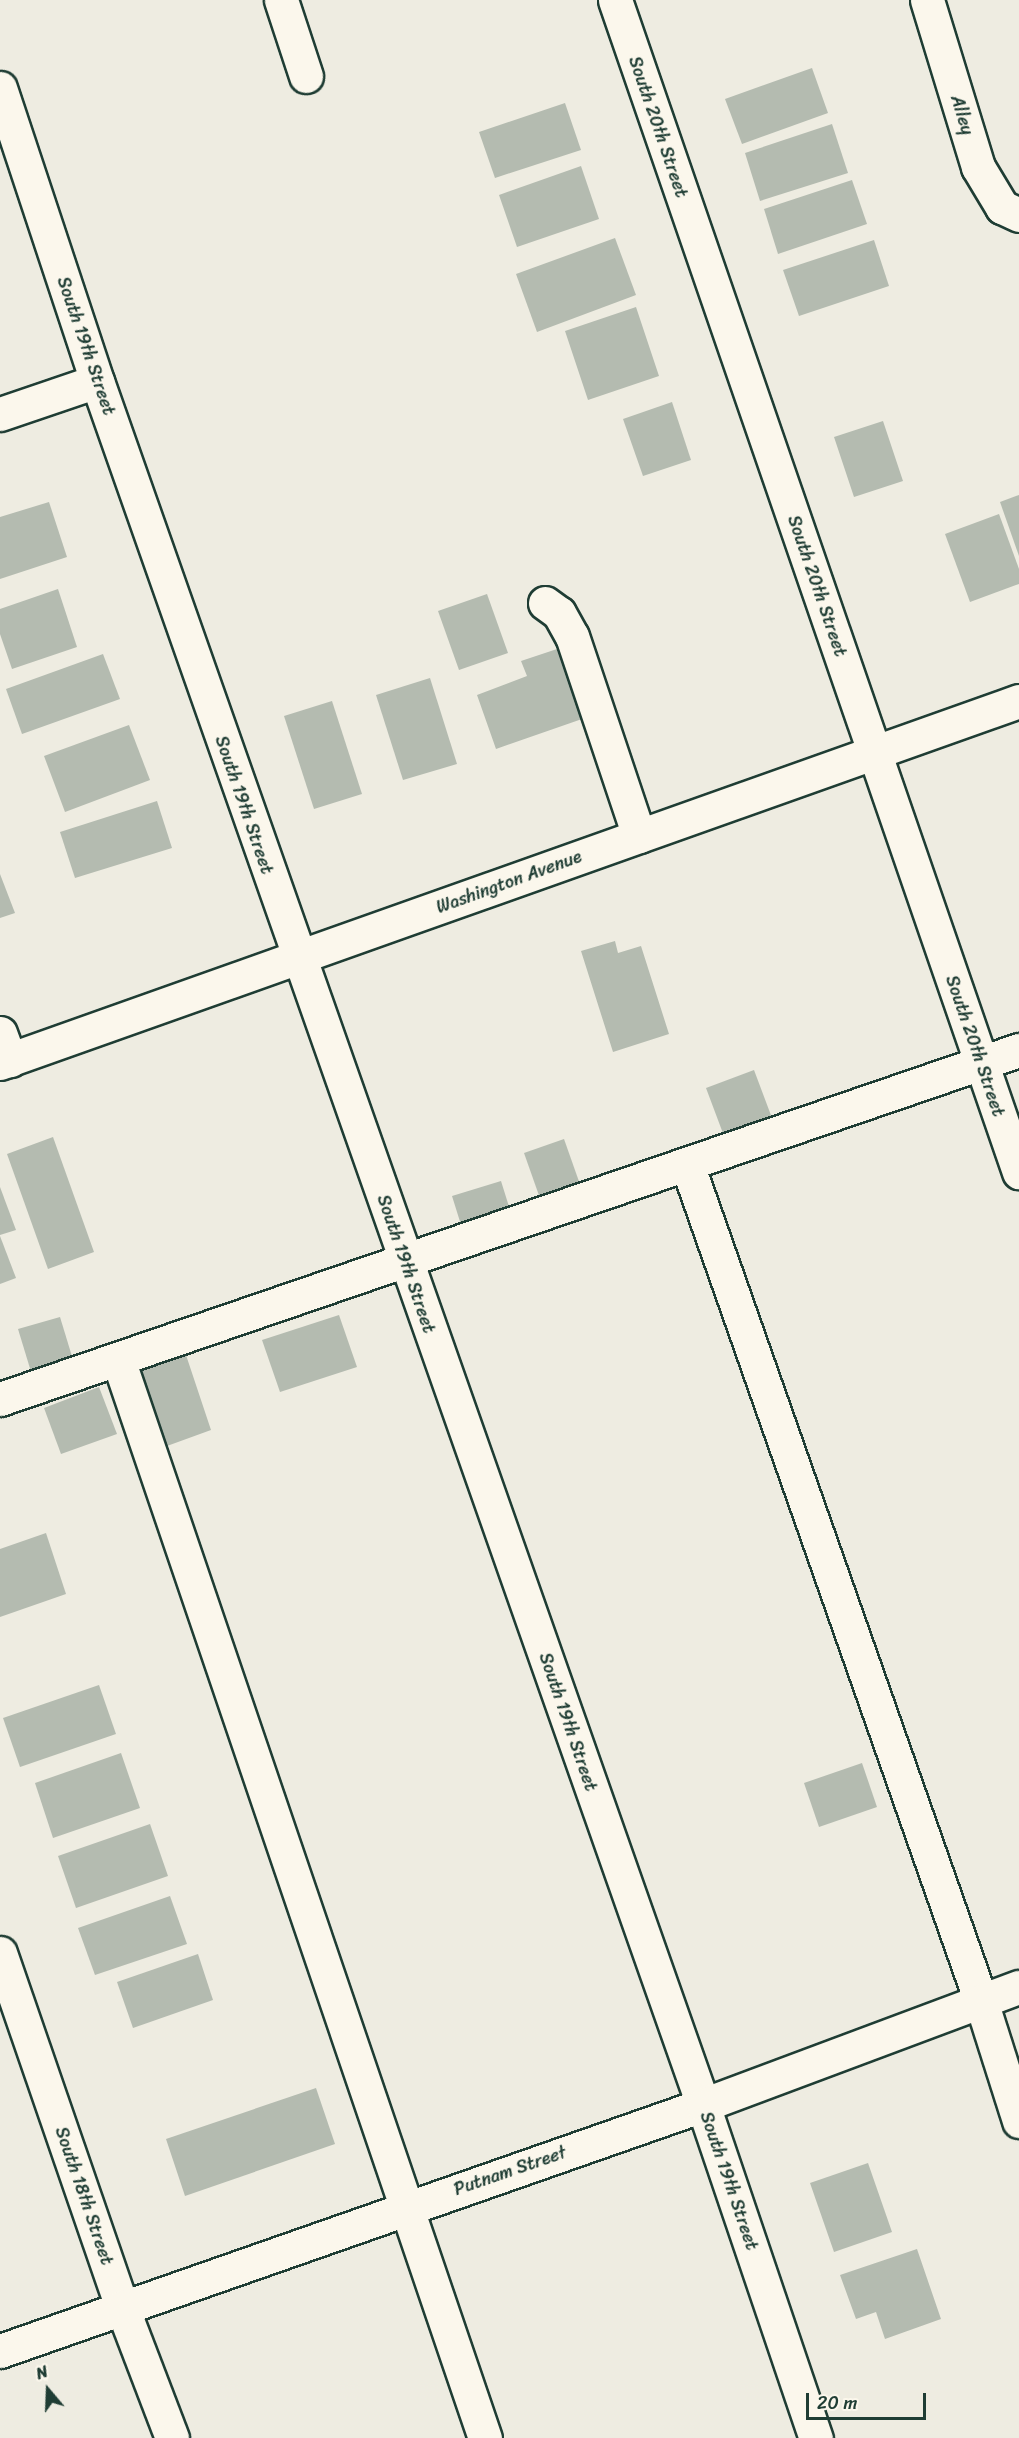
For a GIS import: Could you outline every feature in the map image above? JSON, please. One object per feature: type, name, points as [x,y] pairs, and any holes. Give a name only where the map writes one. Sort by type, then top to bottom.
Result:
[{"type":"street","points":[[281,0],[306,76]]},
{"type":"street","name":"South 20th Street","points":[[615,0],[1019,1173]]},
{"type":"street","name":"Alley","points":[[927,0],[978,167],[1002,207],[1019,215]]},
{"type":"street","name":"South 19th Street","points":[[0,88],[97,381],[297,958],[703,2104],[816,2438]]},
{"type":"street","points":[[0,414],[97,381]]},
{"type":"street","points":[[545,603],[558,613],[572,636],[639,836]]},
{"type":"street","name":"Washington Avenue","points":[[3,1052],[297,958],[1019,702]]},
{"type":"street","points":[[0,1400],[1019,1050]]},
{"type":"street","points":[[687,1164],[981,2001],[1019,2121]]},
{"type":"street","points":[[118,1359],[485,2438]]},
{"type":"street","name":"South 18th Street","points":[[0,1953],[122,2307],[172,2438]]},
{"type":"street","name":"Putnam Street","points":[[0,2350],[703,2104],[1019,1987]]},
{"type":"building","points":[[812,68],[828,113],[742,144],[725,99]]},
{"type":"building","points":[[565,103],[581,150],[495,178],[479,132]]},
{"type":"building","points":[[832,124],[848,173],[760,201],[745,153]]},
{"type":"building","points":[[581,166],[599,219],[517,247],[499,195]]},
{"type":"building","points":[[852,180],[867,224],[778,254],[764,209]]},
{"type":"building","points":[[615,238],[636,295],[537,332],[516,274]]},
{"type":"building","points":[[874,240],[889,286],[799,316],[783,270]]},
{"type":"building","points":[[636,307],[659,376],[588,400],[565,331]]},
{"type":"building","points":[[672,402],[691,460],[643,476],[623,419]]},
{"type":"building","points":[[883,421],[903,481],[854,497],[834,437]]},
{"type":"building","points":[[1019,495],[1019,556],[1000,502]]},
{"type":"building","points":[[49,502],[67,557],[0,579],[0,517]]},
{"type":"building","points":[[999,514],[1019,569],[1019,584],[970,602],[945,534]]},
{"type":"building","points":[[58,589],[77,647],[12,669],[0,634],[0,609]]},
{"type":"building","points":[[487,594],[508,653],[459,670],[438,611]]},
{"type":"building","points":[[557,649],[582,719],[496,749],[477,695],[527,676],[521,661]]},
{"type":"building","points":[[103,654],[120,699],[22,734],[6,689]]},
{"type":"building","points":[[430,678],[457,764],[403,780],[376,695]]},
{"type":"building","points":[[332,701],[362,794],[314,809],[284,716]]},
{"type":"building","points":[[129,725],[150,780],[65,812],[44,756]]},
{"type":"building","points":[[157,801],[172,848],[75,878],[60,832]]},
{"type":"building","points":[[0,874],[15,913],[0,918]]},
{"type":"building","points":[[615,941],[618,953],[641,946],[669,1034],[613,1052],[581,951]]},
{"type":"building","points":[[754,1070],[775,1126],[727,1144],[706,1088]]},
{"type":"building","points":[[53,1137],[94,1252],[48,1269],[7,1154]]},
{"type":"building","points":[[564,1139],[582,1190],[542,1204],[524,1153]]},
{"type":"building","points":[[501,1181],[511,1213],[462,1228],[452,1196]]},
{"type":"building","points":[[0,1187],[16,1230],[0,1235]]},
{"type":"building","points":[[0,1236],[16,1278],[0,1284]]},
{"type":"building","points":[[339,1315],[357,1367],[280,1392],[262,1340]]},
{"type":"building","points":[[60,1317],[74,1363],[32,1375],[18,1329]]},
{"type":"building","points":[[186,1355],[211,1430],[167,1446],[141,1370]]},
{"type":"building","points":[[99,1387],[117,1434],[61,1454],[44,1408]]},
{"type":"building","points":[[46,1533],[66,1594],[0,1617],[0,1549]]},
{"type":"building","points":[[99,1685],[116,1734],[20,1767],[3,1718]]},
{"type":"building","points":[[121,1753],[140,1808],[53,1838],[35,1783]]},
{"type":"building","points":[[862,1763],[877,1807],[819,1827],[804,1783]]},
{"type":"building","points":[[150,1824],[168,1876],[76,1908],[58,1856]]},
{"type":"building","points":[[170,1896],[187,1944],[95,1975],[78,1928]]},
{"type":"building","points":[[198,1954],[213,2000],[133,2028],[117,1982]]},
{"type":"building","points":[[316,2088],[335,2144],[185,2196],[166,2139]]},
{"type":"building","points":[[868,2163],[892,2232],[834,2252],[810,2183]]},
{"type":"building","points":[[917,2249],[941,2319],[885,2339],[876,2312],[856,2319],[840,2275]]}]
